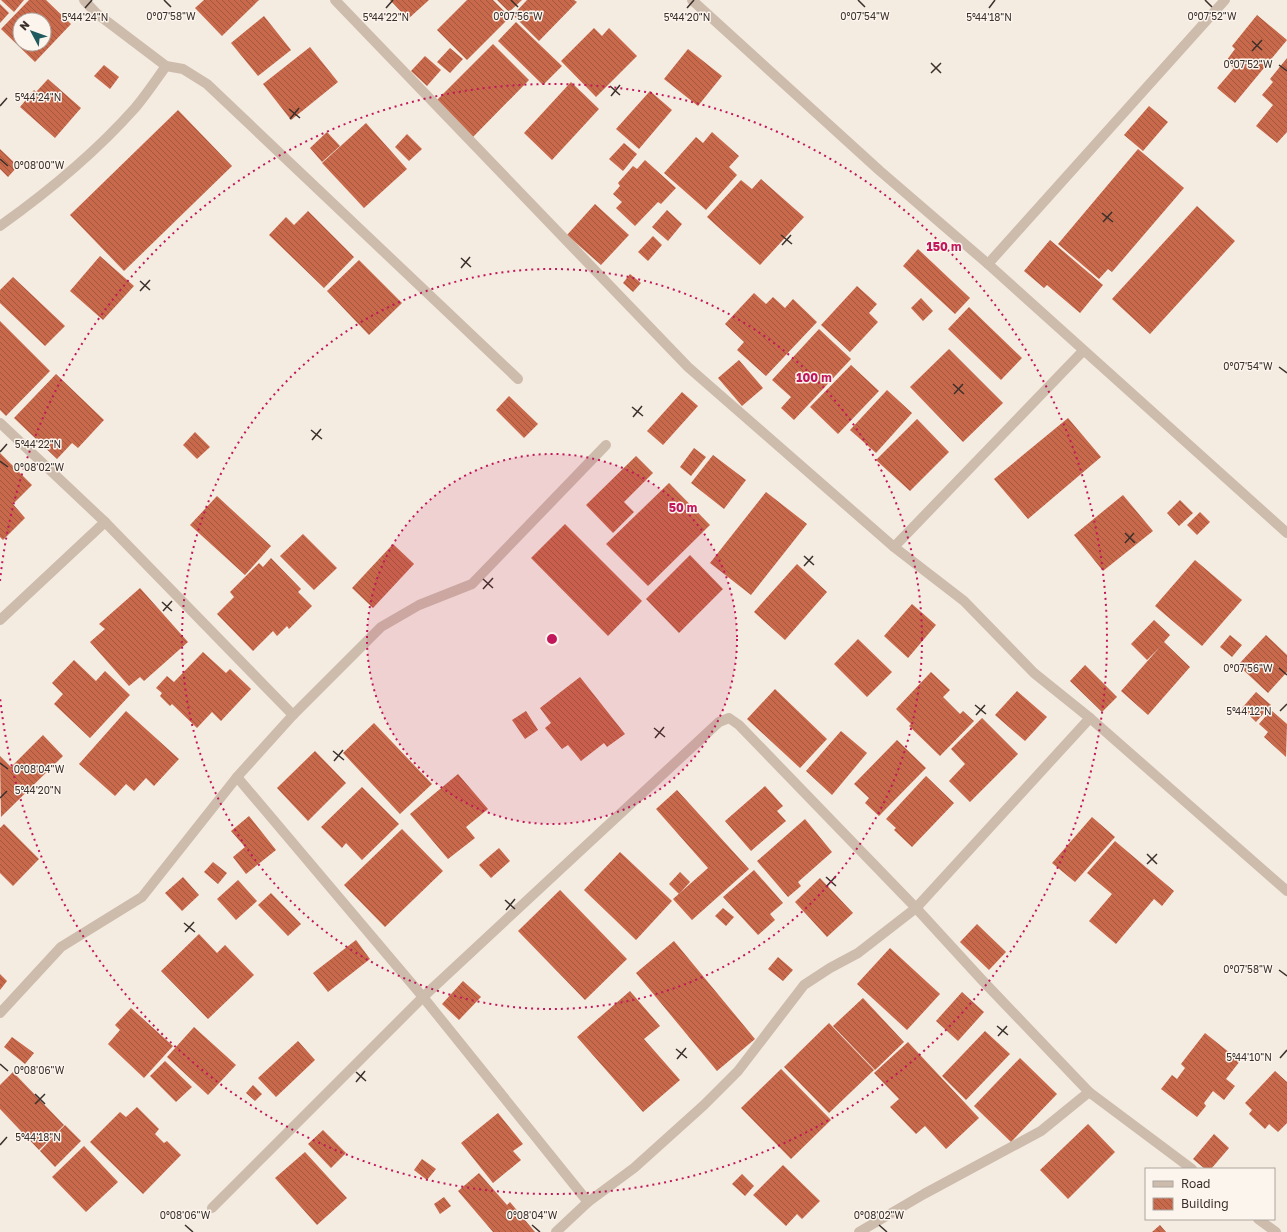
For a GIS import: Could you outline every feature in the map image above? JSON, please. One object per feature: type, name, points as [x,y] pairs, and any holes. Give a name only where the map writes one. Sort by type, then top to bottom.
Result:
[{"type":"street","points":[[84,0],[96,13],[166,66],[183,69],[207,84],[518,379]]},
{"type":"street","points":[[335,0],[688,367],[894,547],[964,601],[1034,673],[1090,718],[1287,891]]},
{"type":"street","points":[[692,0],[880,171],[988,264],[1287,533]]},
{"type":"street","points":[[988,264],[1225,0]]},
{"type":"street","points":[[0,226],[41,197],[99,146],[135,107],[166,66]]},
{"type":"street","points":[[894,547],[1083,351]]},
{"type":"street","points":[[0,423],[105,522],[293,715]]},
{"type":"street","points":[[0,1013],[62,947],[142,897],[237,777],[293,715],[381,627],[419,605],[472,584],[606,445]]},
{"type":"street","points":[[0,620],[105,522]]},
{"type":"street","points":[[212,1208],[423,997],[719,722],[729,718],[739,725],[916,908],[982,980],[1089,1092],[1191,1168]]},
{"type":"street","points":[[556,1232],[588,1202],[634,1168],[704,1105],[738,1071],[804,985],[830,968],[858,953],[916,908],[1090,718]]},
{"type":"street","points":[[237,777],[423,997],[588,1202]]},
{"type":"street","points":[[859,1232],[924,1194],[1041,1131],[1089,1092]]},
{"type":"street","points":[[1259,1220],[1276,1232]]},
{"type":"building","points":[[1,0],[24,0],[14,12]]},
{"type":"building","points":[[29,0],[46,0],[71,24],[52,44],[52,12],[17,12]]},
{"type":"building","points":[[204,0],[259,0],[222,36],[195,8]]},
{"type":"building","points":[[390,0],[429,0],[408,19]]},
{"type":"building","points":[[467,0],[493,0],[510,17],[467,60],[437,30]]},
{"type":"building","points":[[497,0],[522,0],[509,12]]},
{"type":"building","points":[[527,0],[574,0],[577,2],[539,41],[513,15]]},
{"type":"building","points":[[0,4],[9,13],[0,23]]},
{"type":"building","points":[[1257,15],[1287,40],[1235,103],[1217,88],[1234,68],[1226,61],[1235,49],[1232,46]]},
{"type":"building","points":[[264,16],[291,50],[258,76],[231,43]]},
{"type":"building","points":[[12,18],[12,40],[1,29]]},
{"type":"building","points":[[516,22],[562,66],[543,85],[498,41]]},
{"type":"building","points":[[594,28],[602,36],[609,28],[637,56],[596,97],[561,61]]},
{"type":"building","points":[[493,44],[529,80],[473,137],[437,100]]},
{"type":"building","points":[[310,47],[338,82],[291,120],[263,84]]},
{"type":"building","points":[[450,48],[463,59],[450,73],[437,62]]},
{"type":"building","points":[[688,49],[722,76],[698,106],[664,79]]},
{"type":"building","points":[[25,52],[44,52],[35,62]]},
{"type":"building","points":[[425,56],[441,70],[427,86],[411,71]]},
{"type":"building","points":[[1287,58],[1287,132],[1277,143],[1256,126],[1273,105],[1262,95],[1273,82],[1270,79]]},
{"type":"building","points":[[104,65],[119,77],[110,89],[94,76]]},
{"type":"building","points":[[48,79],[81,108],[55,138],[20,107],[34,90],[36,92]]},
{"type":"building","points":[[571,82],[599,109],[552,160],[524,133]]},
{"type":"building","points":[[650,91],[672,110],[639,149],[616,129]]},
{"type":"building","points":[[1149,106],[1168,122],[1143,151],[1124,135]]},
{"type":"building","points":[[178,110],[232,166],[124,271],[70,215]]},
{"type":"building","points":[[366,123],[407,169],[364,208],[322,163]]},
{"type":"building","points":[[327,132],[340,146],[322,162],[310,148]]},
{"type":"building","points":[[712,132],[739,156],[729,167],[737,175],[706,210],[664,173],[696,137],[703,143]]},
{"type":"building","points":[[407,134],[422,149],[409,161],[395,147]]},
{"type":"building","points":[[624,143],[637,154],[623,171],[609,159]]},
{"type":"building","points":[[0,149],[18,166],[8,177],[0,169]]},
{"type":"building","points":[[1138,149],[1184,188],[1112,272],[1108,269],[1099,279],[1058,244]]},
{"type":"building","points":[[645,160],[676,188],[661,204],[658,202],[635,226],[616,208],[622,202],[613,194],[620,186],[618,183],[633,166],[637,169]]},
{"type":"building","points":[[761,179],[804,217],[760,265],[707,217],[741,180],[752,189]]},
{"type":"building","points":[[595,204],[629,235],[601,265],[567,235]]},
{"type":"building","points":[[1197,206],[1235,241],[1150,334],[1112,299]]},
{"type":"building","points":[[667,210],[682,224],[668,241],[652,227]]},
{"type":"building","points":[[308,211],[354,257],[324,288],[269,235],[286,217],[294,225]]},
{"type":"building","points":[[653,236],[662,245],[648,261],[638,252]]},
{"type":"building","points":[[1050,240],[1103,285],[1080,313],[1047,285],[1044,288],[1024,271]]},
{"type":"building","points":[[918,249],[970,298],[955,314],[903,266]]},
{"type":"building","points":[[100,256],[134,286],[103,320],[70,291]]},
{"type":"building","points":[[359,260],[402,303],[369,335],[327,291]]},
{"type":"building","points":[[630,274],[641,283],[633,292],[623,283]]},
{"type":"building","points":[[13,277],[65,326],[45,346],[0,303],[0,290]]},
{"type":"building","points":[[857,286],[877,304],[869,313],[878,322],[850,352],[821,325]]},
{"type":"building","points":[[754,293],[766,304],[773,297],[785,308],[793,299],[817,322],[766,376],[737,350],[744,342],[725,324]]},
{"type":"building","points":[[921,298],[933,311],[923,321],[911,308]]},
{"type":"building","points":[[969,307],[1022,358],[1001,380],[948,329]]},
{"type":"building","points":[[0,321],[50,371],[6,416],[0,410]]},
{"type":"building","points":[[819,329],[851,359],[794,420],[781,408],[791,397],[772,380]]},
{"type":"building","points":[[949,349],[1003,403],[963,442],[910,387]]},
{"type":"building","points":[[739,360],[763,388],[742,406],[718,378]]},
{"type":"building","points":[[851,365],[879,391],[838,434],[810,407]]},
{"type":"building","points":[[56,374],[104,420],[78,448],[72,443],[57,459],[14,418]]},
{"type":"building","points":[[887,390],[912,413],[876,453],[850,430]]},
{"type":"building","points":[[682,392],[698,406],[663,445],[647,431]]},
{"type":"building","points":[[509,396],[538,424],[524,438],[496,410]]},
{"type":"building","points":[[1068,418],[1101,457],[1028,519],[994,479]]},
{"type":"building","points":[[917,419],[949,452],[910,491],[876,460]]},
{"type":"building","points":[[195,432],[210,447],[197,459],[183,445]]},
{"type":"building","points":[[694,448],[706,457],[691,476],[680,467]]},
{"type":"building","points":[[0,453],[32,485],[13,504],[25,518],[3,540],[0,537]]},
{"type":"building","points":[[713,455],[746,480],[724,509],[691,483]]},
{"type":"building","points":[[636,456],[653,473],[624,502],[634,512],[613,533],[586,505]]},
{"type":"building","points":[[669,483],[710,525],[648,586],[606,544]]},
{"type":"building","points":[[766,492],[807,524],[751,595],[710,563]]},
{"type":"building","points":[[1123,495],[1153,531],[1103,571],[1074,535]]},
{"type":"building","points":[[217,496],[271,546],[245,575],[190,525]]},
{"type":"building","points":[[1180,500],[1193,513],[1179,526],[1167,513]]},
{"type":"building","points":[[1200,512],[1210,522],[1197,535],[1187,525]]},
{"type":"building","points":[[565,524],[642,601],[608,636],[531,558]]},
{"type":"building","points":[[303,534],[337,568],[314,590],[280,556]]},
{"type":"building","points":[[393,544],[414,564],[373,608],[352,588]]},
{"type":"building","points":[[690,555],[723,589],[679,633],[646,599]]},
{"type":"building","points":[[271,558],[301,589],[298,592],[312,606],[289,629],[287,626],[277,636],[273,631],[253,651],[217,614],[234,597],[230,592],[259,563],[263,567]]},
{"type":"building","points":[[1195,560],[1242,600],[1202,646],[1155,606]]},
{"type":"building","points":[[797,564],[827,592],[785,640],[754,612]]},
{"type":"building","points":[[140,588],[188,642],[144,681],[140,677],[129,686],[90,642],[105,629],[99,624]]},
{"type":"building","points":[[912,604],[936,625],[908,658],[884,636]]},
{"type":"building","points":[[1154,620],[1170,635],[1164,642],[1190,667],[1148,715],[1121,691],[1160,647],[1147,660],[1131,644]]},
{"type":"building","points":[[1230,635],[1242,645],[1232,657],[1220,647]]},
{"type":"building","points":[[1266,635],[1287,655],[1287,672],[1268,693],[1238,665]]},
{"type":"building","points":[[858,639],[892,672],[867,697],[834,664]]},
{"type":"building","points":[[203,652],[226,673],[230,669],[251,689],[221,721],[212,712],[197,728],[172,704],[170,706],[160,696],[162,693],[156,688],[167,676],[174,682]]},
{"type":"building","points":[[74,660],[96,681],[105,671],[130,695],[90,738],[54,704],[63,694],[52,683]]},
{"type":"building","points":[[1085,665],[1117,697],[1102,712],[1070,681]]},
{"type":"building","points":[[931,672],[950,690],[943,697],[960,714],[963,711],[974,721],[940,756],[909,726],[911,724],[896,709]]},
{"type":"building","points":[[580,677],[625,734],[607,747],[604,743],[581,761],[568,745],[562,749],[545,728],[551,723],[540,708]]},
{"type":"building","points":[[775,689],[827,739],[800,768],[747,719]]},
{"type":"building","points":[[1017,691],[1047,717],[1025,741],[995,715]]},
{"type":"building","points":[[1256,692],[1271,705],[1256,722],[1242,708]]},
{"type":"building","points":[[1271,710],[1287,724],[1286,757],[1264,737],[1268,732],[1259,724]]},
{"type":"building","points":[[126,711],[179,759],[154,786],[146,778],[134,791],[126,784],[115,796],[79,764]]},
{"type":"building","points":[[526,711],[538,730],[525,739],[512,720]]},
{"type":"building","points":[[982,718],[1018,754],[970,802],[949,781],[965,764],[951,749]]},
{"type":"building","points":[[374,723],[432,784],[400,814],[343,753]]},
{"type":"building","points":[[841,731],[867,753],[832,795],[806,771]]},
{"type":"building","points":[[43,735],[63,756],[1,817],[0,756],[11,767]]},
{"type":"building","points":[[897,740],[926,768],[879,816],[865,803],[869,798],[854,784]]},
{"type":"building","points":[[315,751],[346,783],[308,821],[277,788]]},
{"type":"building","points":[[458,774],[488,809],[466,827],[475,838],[448,859],[410,814]]},
{"type":"building","points":[[926,776],[954,803],[912,847],[894,830],[896,828],[886,819]]},
{"type":"building","points":[[765,786],[783,806],[777,811],[786,821],[751,851],[725,821]]},
{"type":"building","points":[[362,787],[399,824],[362,860],[346,843],[342,848],[321,827]]},
{"type":"building","points":[[677,790],[749,869],[692,920],[673,899],[708,868],[656,809]]},
{"type":"building","points":[[249,816],[276,850],[246,874],[233,857],[245,847],[231,831]]},
{"type":"building","points":[[1092,817],[1115,837],[1075,882],[1052,863]]},
{"type":"building","points":[[805,819],[832,852],[798,882],[801,886],[788,897],[757,861]]},
{"type":"building","points":[[4,824],[39,859],[13,886],[0,873],[0,828]]},
{"type":"building","points":[[402,829],[443,871],[385,927],[344,885]]},
{"type":"building","points":[[1115,841],[1174,891],[1162,906],[1154,899],[1116,944],[1089,921],[1112,894],[1087,873]]},
{"type":"building","points":[[499,848],[510,861],[491,878],[479,865]]},
{"type":"building","points":[[620,852],[672,901],[636,940],[584,890]]},
{"type":"building","points":[[213,862],[227,873],[218,884],[204,872]]},
{"type":"building","points":[[754,870],[783,903],[770,914],[775,920],[758,935],[723,897]]},
{"type":"building","points":[[680,872],[690,882],[679,894],[669,884]]},
{"type":"building","points":[[183,877],[199,895],[182,911],[165,893]]},
{"type":"building","points":[[820,878],[853,913],[827,937],[795,902]]},
{"type":"building","points":[[238,880],[257,901],[236,920],[217,899]]},
{"type":"building","points":[[560,890],[627,959],[585,1000],[518,931]]},
{"type":"building","points":[[271,893],[301,924],[288,936],[258,905]]},
{"type":"building","points":[[723,908],[734,917],[726,926],[715,916]]},
{"type":"building","points":[[977,924],[1006,952],[989,970],[960,942]]},
{"type":"building","points":[[199,934],[217,953],[225,945],[254,975],[208,1019],[161,971]]},
{"type":"building","points":[[356,940],[370,959],[328,992],[313,973]]},
{"type":"building","points":[[674,941],[755,1039],[717,1071],[636,973]]},
{"type":"building","points":[[890,948],[940,994],[907,1030],[857,984]]},
{"type":"building","points":[[778,957],[793,970],[783,981],[768,969]]},
{"type":"building","points":[[0,974],[7,981],[0,990]]},
{"type":"building","points":[[463,981],[481,997],[459,1020],[442,1004]]},
{"type":"building","points":[[630,991],[660,1026],[644,1039],[680,1080],[643,1112],[577,1037]]},
{"type":"building","points":[[962,992],[984,1012],[958,1041],[936,1021]]},
{"type":"building","points":[[863,998],[904,1042],[875,1070],[833,1026]]},
{"type":"building","points":[[131,1008],[173,1046],[144,1078],[108,1044],[120,1030],[115,1025]]},
{"type":"building","points":[[829,1023],[874,1070],[829,1113],[784,1067]]},
{"type":"building","points":[[194,1027],[236,1065],[208,1095],[167,1057]]},
{"type":"building","points":[[985,1031],[1010,1054],[966,1100],[942,1076]]},
{"type":"building","points":[[1205,1033],[1240,1061],[1226,1079],[1235,1086],[1224,1100],[1213,1091],[1204,1103],[1206,1106],[1197,1117],[1161,1089],[1172,1075],[1177,1079],[1185,1068],[1181,1064]]},
{"type":"building","points":[[12,1037],[34,1053],[25,1064],[4,1047]]},
{"type":"building","points":[[298,1041],[315,1060],[276,1097],[258,1078]]},
{"type":"building","points":[[908,1042],[979,1118],[946,1149],[925,1126],[916,1134],[890,1107],[899,1099],[874,1073]]},
{"type":"building","points":[[1020,1058],[1057,1094],[1011,1142],[974,1106]]},
{"type":"building","points":[[165,1061],[192,1087],[176,1102],[150,1076]]},
{"type":"building","points":[[781,1069],[831,1120],[791,1159],[741,1108]]},
{"type":"building","points":[[1275,1071],[1287,1082],[1287,1123],[1278,1132],[1269,1124],[1265,1129],[1249,1114],[1252,1110],[1245,1103]]},
{"type":"building","points":[[13,1072],[64,1125],[39,1150],[0,1109],[0,1085]]},
{"type":"building","points":[[253,1085],[262,1094],[255,1101],[246,1093]]},
{"type":"building","points":[[137,1107],[159,1129],[155,1134],[164,1143],[167,1141],[181,1155],[143,1194],[90,1142],[120,1112],[126,1117]]},
{"type":"building","points":[[498,1113],[523,1144],[513,1151],[521,1160],[493,1183],[461,1143]]},
{"type":"building","points":[[1088,1124],[1115,1152],[1068,1199],[1040,1170]]},
{"type":"building","points":[[65,1125],[81,1141],[55,1167],[40,1151]]},
{"type":"building","points":[[323,1130],[346,1153],[331,1168],[308,1144]]},
{"type":"building","points":[[1214,1134],[1229,1148],[1212,1168],[1204,1168],[1193,1159]]},
{"type":"building","points":[[84,1146],[118,1182],[86,1212],[52,1177]]},
{"type":"building","points":[[305,1152],[347,1198],[317,1225],[275,1178]]},
{"type":"building","points":[[422,1159],[436,1169],[427,1180],[414,1170]]},
{"type":"building","points":[[783,1165],[820,1201],[802,1219],[797,1214],[786,1226],[753,1195]]},
{"type":"building","points":[[479,1173],[507,1205],[510,1202],[535,1232],[493,1232],[458,1191]]},
{"type":"building","points":[[742,1174],[754,1186],[745,1196],[732,1184]]},
{"type":"building","points":[[444,1197],[451,1206],[440,1214],[434,1204]]},
{"type":"building","points":[[1160,1225],[1166,1232],[1152,1232]]}]
